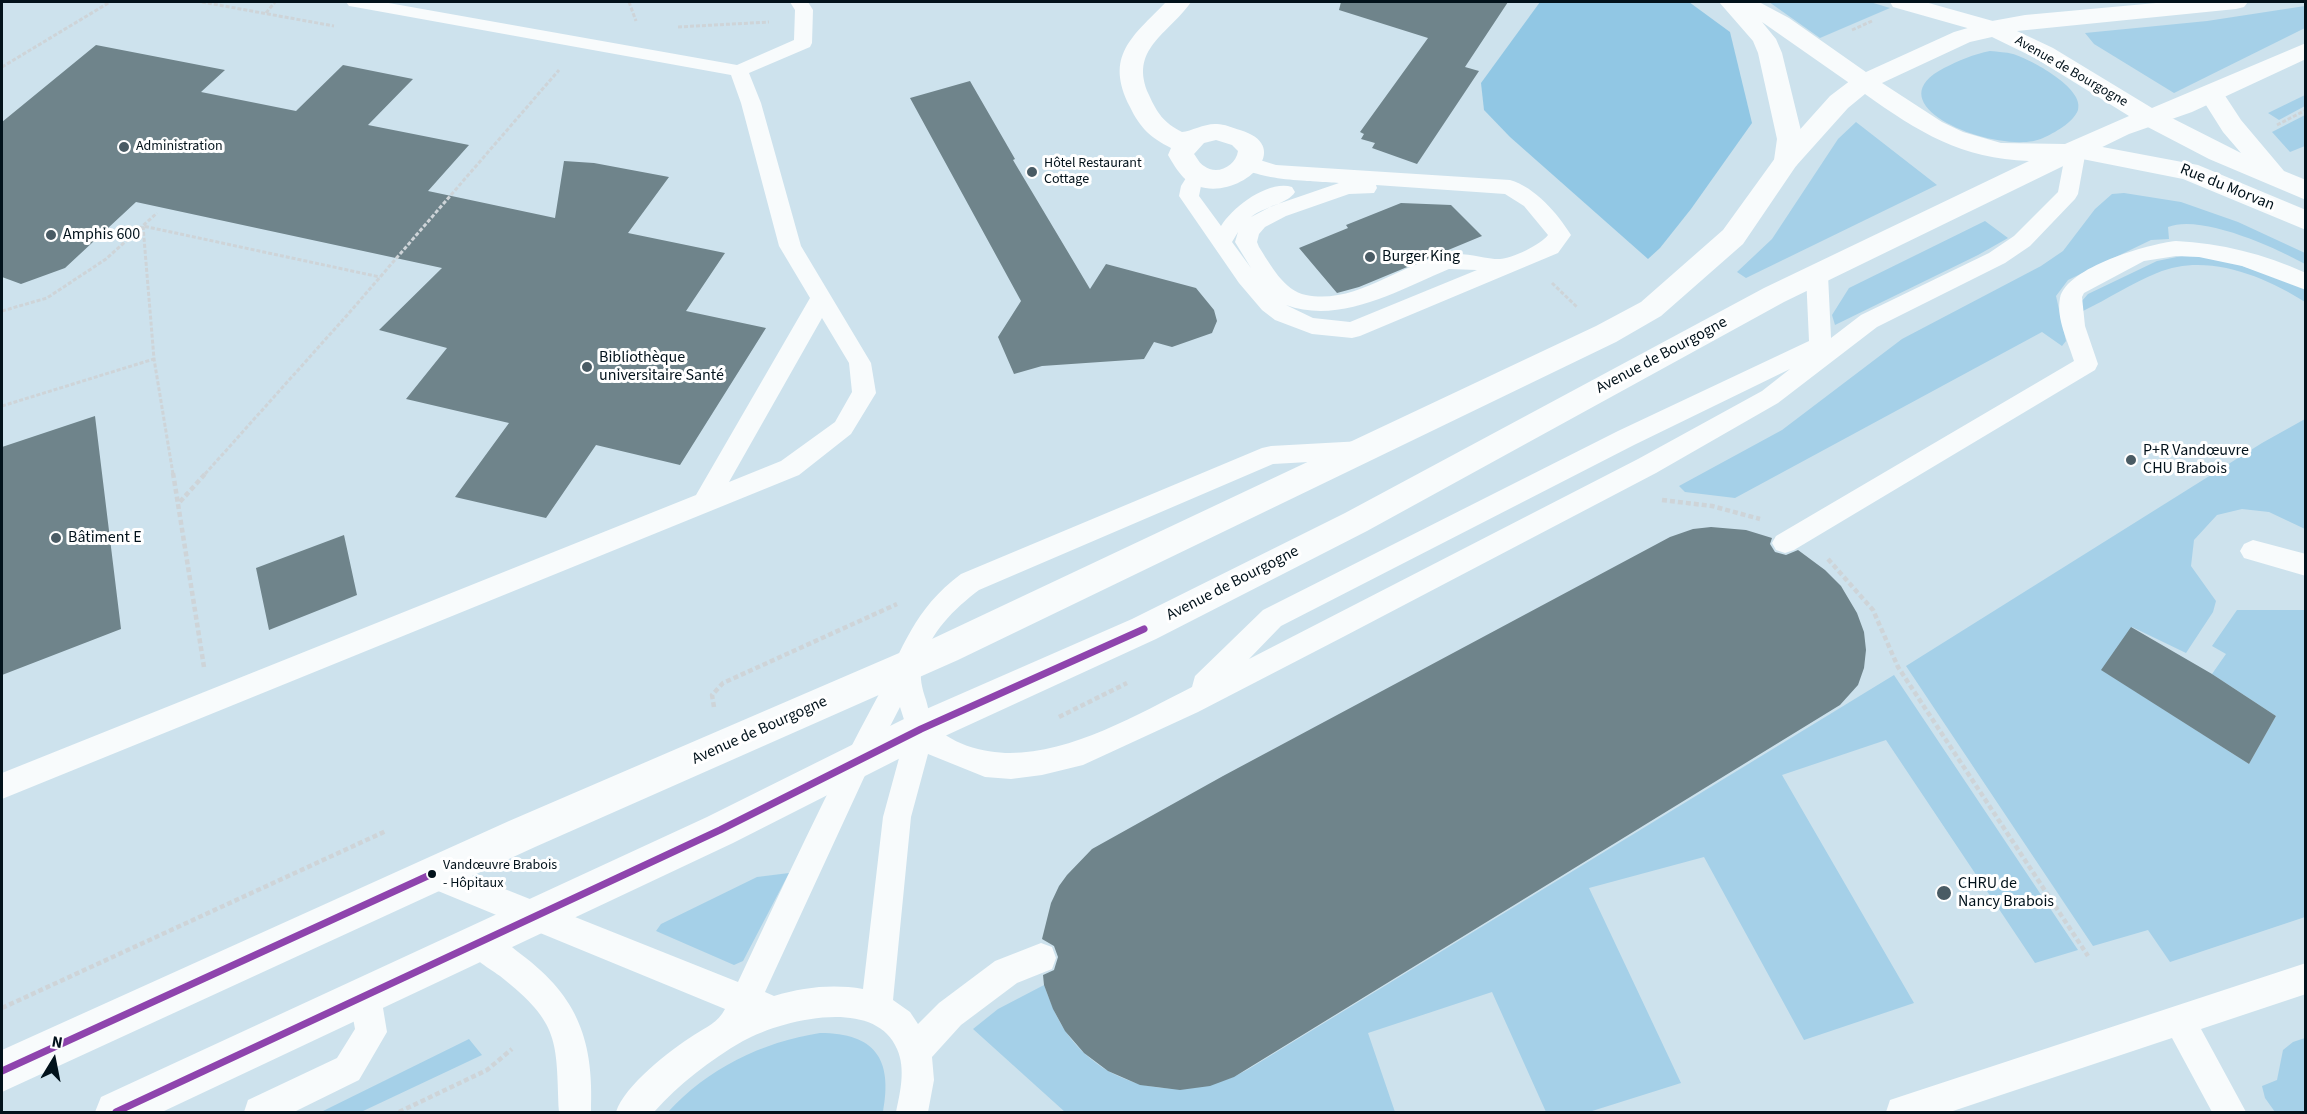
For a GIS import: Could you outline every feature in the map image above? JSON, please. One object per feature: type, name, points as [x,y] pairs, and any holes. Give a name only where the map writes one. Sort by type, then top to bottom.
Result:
[{"type":"main road","points":[[1179,2],[1135,52],[1129,64],[1129,76],[1132,89],[1154,126],[1185,144]]},
{"type":"main road","points":[[1731,2],[1764,39],[1770,53],[1790,139],[1787,160]]},
{"type":"main road","points":[[1742,2],[1781,23],[1864,81]]},
{"type":"main road","points":[[1901,2],[1992,28]]},
{"type":"main road","name":"Avenue de Bourgogne","points":[[2,1071],[432,874],[908,666],[1606,334],[1651,309],[1733,237],[1787,160],[1839,102],[1864,81],[1962,37],[1992,28],[2025,22],[2236,2]]},
{"type":"main road","name":"Avenue de Bourgogne","points":[[1992,28],[2044,53],[2149,117]]},
{"type":"main road","name":"Avenue de Bourgogne","points":[[116,1113],[720,830],[921,729],[1144,629],[1366,516],[1774,295],[2120,128],[2211,94],[2306,50]]},
{"type":"main road","points":[[1925,53],[1914,78],[1911,100],[1927,125]]},
{"type":"main road","name":"Avenue de Bourgogne","points":[[1864,81],[1927,125],[1966,144],[2007,154],[2076,150]]},
{"type":"main road","name":"Rue du Morvan","points":[[2211,94],[2250,150],[2281,180]]},
{"type":"main road","name":"Rue du Morvan","points":[[2149,117],[2218,153],[2306,191]]},
{"type":"main road","points":[[1204,134],[1231,134],[1242,139],[1249,147],[1252,155],[1250,164],[1242,172],[1229,178],[1213,179],[1198,176],[1186,166],[1181,155],[1185,144],[1193,138],[1204,134]]},
{"type":"main road","name":"Rue du Morvan","points":[[2076,150],[2189,171],[2306,221]]},
{"type":"lane","points":[[356,2],[739,71],[803,43],[801,11]]},
{"type":"lane","points":[[2,786],[790,468],[843,428],[864,393],[860,363],[790,246],[751,103],[739,71]]},
{"type":"lane","points":[[1188,703],[1272,618],[1626,438],[1820,351],[1869,321],[1997,258],[2022,241],[2068,194],[2076,150]]},
{"type":"lane","points":[[1198,176],[1191,186],[1189,196],[1257,293],[1276,311],[1294,321],[1324,330],[1352,330],[1550,248],[1560,235],[1523,194],[1510,187],[1275,172],[1250,164]]},
{"type":"lane","points":[[1221,243],[1242,211],[1248,206],[1329,174]]},
{"type":"lane","points":[[1505,268],[1477,261],[1446,262],[1347,301],[1328,305],[1311,304],[1287,297],[1254,257],[1246,243],[1249,231],[1258,222],[1279,211],[1348,187],[1505,196],[1523,194]]},
{"type":"lane","points":[[2165,249],[2175,243],[2189,240],[2226,241],[2277,256],[2306,269]]},
{"type":"lane","points":[[1792,540],[2087,364],[2069,309],[2069,298],[2075,288],[2138,255],[2165,249],[2212,252],[2242,257],[2306,282]]},
{"type":"lane","points":[[1363,450],[1271,455],[970,582],[946,601],[930,619],[912,651],[907,684],[921,729],[940,747],[963,757],[985,765],[1011,766],[1042,762],[1083,752],[1188,703],[1692,442],[1770,397],[1820,351],[1817,275]]},
{"type":"lane","points":[[705,502],[822,298]]},
{"type":"lane","points":[[2253,551],[2306,565]]},
{"type":"lane","points":[[732,1029],[857,762],[908,666]]},
{"type":"lane","points":[[877,1007],[897,817],[921,729]]},
{"type":"lane","points":[[432,874],[746,1002],[776,1011]]},
{"type":"lane","points":[[480,942],[522,975],[556,1008],[570,1038],[574,1069],[575,1113]]},
{"type":"lane","points":[[915,1051],[950,1014],[1006,972],[1041,958]]},
{"type":"lane","points":[[1902,1113],[2306,978]]},
{"type":"lane","points":[[261,1113],[348,1070],[371,1032],[373,993]]},
{"type":"lane","points":[[632,1113],[678,1066],[732,1029],[776,1011],[814,1001],[845,1001],[877,1007],[895,1018],[907,1034],[915,1051],[918,1076],[912,1113]]},
{"type":"lane","points":[[2179,1020],[2230,1113]]},
{"type":"path","points":[[2,67],[110,2]]},
{"type":"path","points":[[266,13],[275,2]]},
{"type":"path","points":[[674,27],[801,11]]},
{"type":"path","points":[[178,504],[380,278],[559,69]]},
{"type":"path","points":[[2275,125],[2306,110]]},
{"type":"path","points":[[2,311],[48,298],[106,259],[157,213]]},
{"type":"path","points":[[143,226],[380,278]]},
{"type":"path","points":[[143,226],[154,359],[210,703]]},
{"type":"path","points":[[1554,286],[1579,309]]},
{"type":"path","points":[[2,406],[154,359]]},
{"type":"path","points":[[1650,498],[1709,504],[1739,511],[1829,560],[1874,610],[1898,667],[2088,956]]},
{"type":"path","points":[[716,716],[712,695],[723,683],[902,601]]},
{"type":"path","points":[[2,1008],[386,831]]},
{"type":"path","points":[[399,1113],[487,1070],[513,1050]]},
{"type":"shaded area","points":[[1540,2],[1689,2],[1730,32],[1752,123],[1691,209],[1660,248],[1648,259],[1510,137],[1484,110],[1481,83]]},
{"type":"shaded area","points":[[1769,2],[1870,2],[1890,8],[1820,38]]},
{"type":"shaded area","points":[[2305,6],[2305,28],[2174,93],[2094,44],[2085,33],[2207,21]]},
{"type":"shaded area","points":[[1990,51],[2010,53],[2021,57],[2043,68],[2065,84],[2078,101],[2076,115],[2068,123],[2043,138],[2024,142],[2000,141],[1974,134],[1950,125],[1932,112],[1922,98],[1925,83],[1944,68]]},
{"type":"shaded area","points":[[2305,95],[2305,106],[2279,120],[2268,113]]},
{"type":"shaded area","points":[[2305,115],[2305,146],[2290,152],[2272,132]]},
{"type":"shaded area","points":[[1856,122],[1937,185],[1746,278],[1737,272],[1772,239],[1838,139]]},
{"type":"shaded area","points":[[2124,193],[2181,202],[2238,222],[2305,253],[2305,264],[2237,234],[2199,225],[2182,224],[2168,227],[2169,239],[2151,240],[2068,280],[2056,296],[2066,341],[2062,346],[2042,332],[1735,498],[1685,492],[1679,486],[1782,430],[1902,339],[2041,266],[2063,251],[2095,209],[2112,194]]},
{"type":"shaded area","points":[[1985,221],[2008,238],[1835,325],[1832,315],[1849,288]]},
{"type":"shaded area","points":[[2182,256],[2217,257],[2305,288],[2305,302],[2253,276],[2215,266],[2195,265],[2176,267],[2157,273],[2083,311],[2081,302],[2088,294],[2157,261]]},
{"type":"shaded area","points":[[2305,419],[2305,529],[2269,512],[2242,509],[2217,515],[2194,540],[2191,566],[2216,601],[2213,612],[2186,653],[2132,627],[2102,670],[2249,764],[2276,716],[2212,674],[2226,654],[2212,646],[2237,610],[2305,610],[2305,917],[2170,962],[2148,930],[2093,946],[1906,666],[2262,443]]},
{"type":"shaded area","points":[[1894,675],[2078,950],[2035,963],[1886,740],[1782,775],[1914,1003],[1804,1040],[1704,857],[1589,888],[1681,1083],[1589,1112],[1546,1112],[1492,992],[1368,1033],[1395,1112],[1065,1112],[973,1029],[998,1009],[1044,985],[1058,1019],[1077,1046],[1097,1064],[1119,1077],[1144,1085],[1170,1088],[1196,1087],[1222,1081],[1247,1070]]},
{"type":"shaded area","points":[[789,873],[743,961],[734,965],[656,931],[661,924],[757,877]]},
{"type":"shaded area","points":[[820,1033],[854,1038],[867,1044],[876,1053],[885,1077],[883,1112],[668,1112],[700,1083],[737,1060],[777,1043]]},
{"type":"shaded area","points":[[2305,1038],[2305,1112],[2275,1112],[2265,1098],[2262,1086],[2277,1080],[2283,1050],[2293,1042]]},
{"type":"shaded area","points":[[469,1039],[482,1055],[361,1112],[321,1112]]},
{"type":"building","points":[[1341,2],[1508,2],[1465,67],[1479,71],[1417,164],[1372,148],[1375,143],[1361,139],[1364,134],[1360,132],[1428,38],[1339,10]]},
{"type":"building","points":[[96,45],[225,70],[201,92],[296,111],[343,65],[413,79],[368,125],[469,145],[428,191],[555,218],[564,161],[594,163],[669,177],[628,233],[725,253],[686,311],[766,328],[680,465],[596,445],[546,518],[455,497],[509,423],[406,399],[447,348],[379,330],[442,268],[136,202],[65,268],[21,284],[2,277],[2,122]]},
{"type":"building","points":[[970,81],[1015,159],[1013,160],[1090,289],[1106,264],[1196,288],[1214,310],[1217,321],[1212,333],[1172,347],[1154,342],[1144,359],[1042,366],[1014,374],[998,337],[1021,301],[910,98]]},
{"type":"building","name":"Burger King","points":[[1401,203],[1451,205],[1482,236],[1359,287],[1337,293],[1299,248],[1348,228],[1346,225]]},
{"type":"building","name":"Bâtiment E","points":[[95,416],[121,629],[2,675],[2,447]]},
{"type":"building","points":[[1711,527],[1746,530],[1772,538],[1770,544],[1775,552],[1786,555],[1798,550],[1825,570],[1841,586],[1857,613],[1864,632],[1866,650],[1864,668],[1858,685],[1840,705],[1234,1077],[1210,1086],[1180,1090],[1140,1085],[1108,1071],[1084,1053],[1065,1031],[1053,1009],[1044,985],[1043,975],[1054,970],[1058,957],[1054,946],[1042,939],[1051,903],[1059,886],[1092,849],[1223,776],[1670,537],[1693,529]]},
{"type":"building","points":[[344,535],[357,595],[269,630],[256,568]]},
{"type":"building","points":[[2131,627],[2212,674],[2276,716],[2249,764],[2101,670]]},
{"type":"transit line","points":[[116,1112],[720,830],[921,729],[1144,629]]},
{"type":"transit line","points":[[2,1071],[432,874]]},
{"type":"place","name":"Administration","points":[[124,147]]},
{"type":"place","name":"Hôtel Restaurant Cottage","points":[[1032,172]]},
{"type":"place","name":"Amphis 600","points":[[51,235]]},
{"type":"place","name":"Burger King","points":[[1370,257]]},
{"type":"place","name":"Bibliothèque universitaire Santé","points":[[587,367]]},
{"type":"place","name":"P+R Vandœuvre CHU Brabois","points":[[2131,460]]},
{"type":"place","name":"Bâtiment E","points":[[56,538]]},
{"type":"place","name":"Vandœuvre Brabois - Hôpitaux","points":[[432,874]]},
{"type":"place","name":"CHRU de Nancy Brabois","points":[[1944,893]]}]
